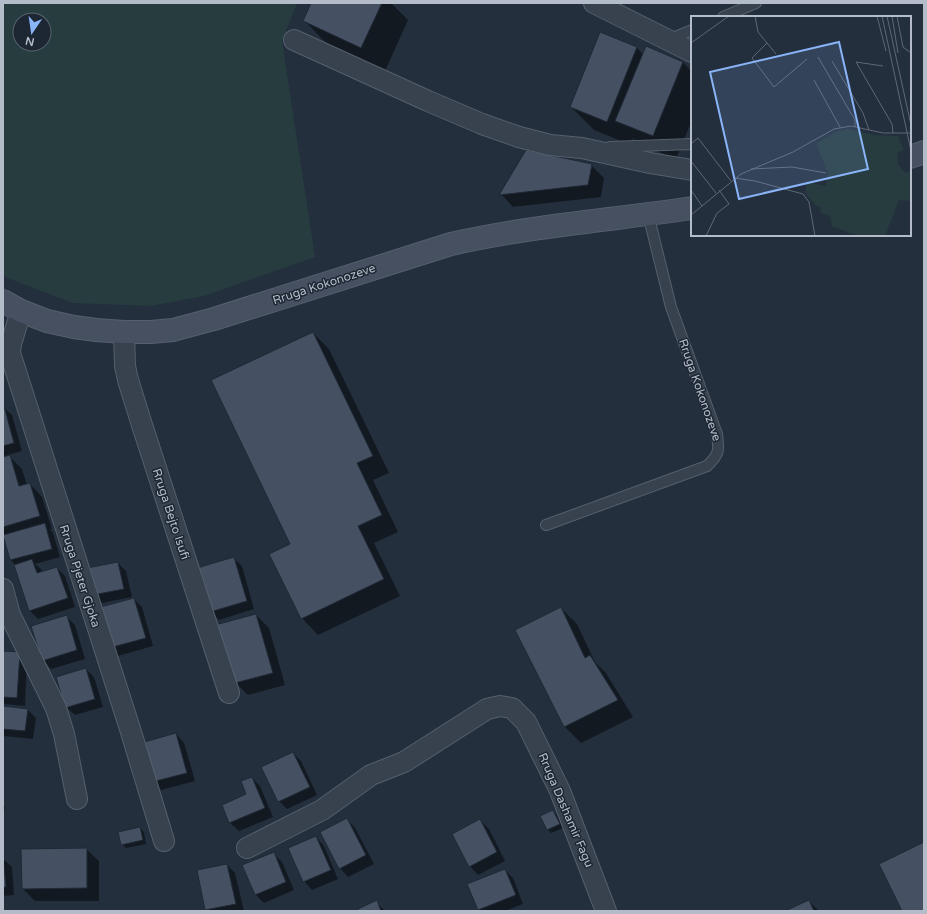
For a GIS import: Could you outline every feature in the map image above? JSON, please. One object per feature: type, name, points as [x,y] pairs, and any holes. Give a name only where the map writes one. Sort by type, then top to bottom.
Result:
[{"type":"street","points":[[594,3],[691,52]]},
{"type":"street","points":[[294,40],[428,102],[519,137],[550,145],[582,148],[650,163],[691,170]]},
{"type":"street","points":[[911,145],[924,151]]},
{"type":"street","points":[[911,157],[924,151]]},
{"type":"street","name":"Rruga Kokonozeve","points":[[12,306],[47,321],[74,327],[124,332],[173,330],[195,325],[451,244],[484,236],[691,208]]},
{"type":"street","name":"Rruga Pjeter Gjoka","points":[[12,306],[10,353],[164,841]]},
{"type":"street","name":"Rruga Bejto Isufi","points":[[124,332],[125,366],[128,380],[229,693]]},
{"type":"street","points":[[3,589],[10,615],[56,708],[64,734],[77,799]]},
{"type":"street","name":"Rruga Dashamir Fagu","points":[[247,848],[322,810],[371,775],[404,762],[487,709],[500,706],[512,708],[526,722],[560,791],[606,911]]},
{"type":"lane","points":[[725,16],[756,3]]},
{"type":"lane","points":[[668,40],[691,30]]},
{"type":"lane","points":[[582,148],[691,144]]},
{"type":"lane","name":"Rruga Kokonozeve","points":[[546,525],[707,466],[715,459],[719,448],[717,434],[671,307],[648,214]]},
{"type":"green space","points":[[3,3],[297,3],[282,41],[315,257],[204,296],[151,306],[73,303],[3,275]]},
{"type":"building","points":[[311,3],[382,3],[361,48],[303,21]]},
{"type":"building","points":[[600,32],[637,47],[607,122],[570,107]]},
{"type":"building","points":[[646,46],[683,62],[653,136],[615,121]]},
{"type":"building","points":[[526,150],[592,164],[588,185],[499,195]]},
{"type":"building","points":[[313,332],[373,456],[357,463],[382,515],[358,526],[384,579],[301,619],[269,554],[290,544],[211,380]]},
{"type":"building","points":[[3,406],[14,443],[3,446]]},
{"type":"building","points":[[10,455],[19,486],[30,483],[40,516],[3,527],[3,457]]},
{"type":"building","points":[[45,523],[52,549],[10,560],[3,535]]},
{"type":"building","points":[[234,557],[247,601],[210,612],[197,568]]},
{"type":"building","points":[[32,559],[37,573],[57,567],[68,598],[29,611],[14,565]]},
{"type":"building","points":[[118,562],[124,589],[93,595],[87,568]]},
{"type":"building","points":[[134,598],[146,638],[109,648],[97,608]]},
{"type":"building","points":[[561,607],[585,658],[590,655],[618,700],[564,727],[515,630]]},
{"type":"building","points":[[256,614],[273,673],[235,683],[215,625]]},
{"type":"building","points":[[67,615],[77,650],[42,661],[31,626]]},
{"type":"building","points":[[3,651],[20,652],[17,698],[3,697]]},
{"type":"building","points":[[86,668],[95,699],[65,708],[56,677]]},
{"type":"building","points":[[3,706],[28,709],[25,731],[3,729]]},
{"type":"building","points":[[176,733],[187,773],[152,782],[141,743]]},
{"type":"building","points":[[293,752],[310,787],[278,802],[261,767]]},
{"type":"building","points":[[252,777],[265,808],[229,823],[222,805],[246,794],[241,781]]},
{"type":"building","points":[[553,810],[560,824],[547,830],[540,816]]},
{"type":"building","points":[[347,818],[366,855],[339,869],[320,832]]},
{"type":"building","points":[[480,819],[497,852],[469,867],[452,834]]},
{"type":"building","points":[[140,827],[143,840],[121,845],[118,832]]},
{"type":"building","points":[[316,836],[331,870],[303,882],[288,848]]},
{"type":"building","points":[[924,842],[924,911],[902,911],[879,864]]},
{"type":"building","points":[[87,848],[87,888],[22,889],[21,849]]},
{"type":"building","points":[[274,852],[286,882],[255,895],[242,865]]},
{"type":"building","points":[[3,858],[6,887],[3,887]]},
{"type":"building","points":[[227,864],[236,904],[205,910],[197,870]]},
{"type":"building","points":[[505,869],[516,895],[478,910],[467,884]]},
{"type":"building","points":[[377,900],[381,911],[354,911]]},
{"type":"building","points":[[809,900],[814,911],[785,911]]}]
